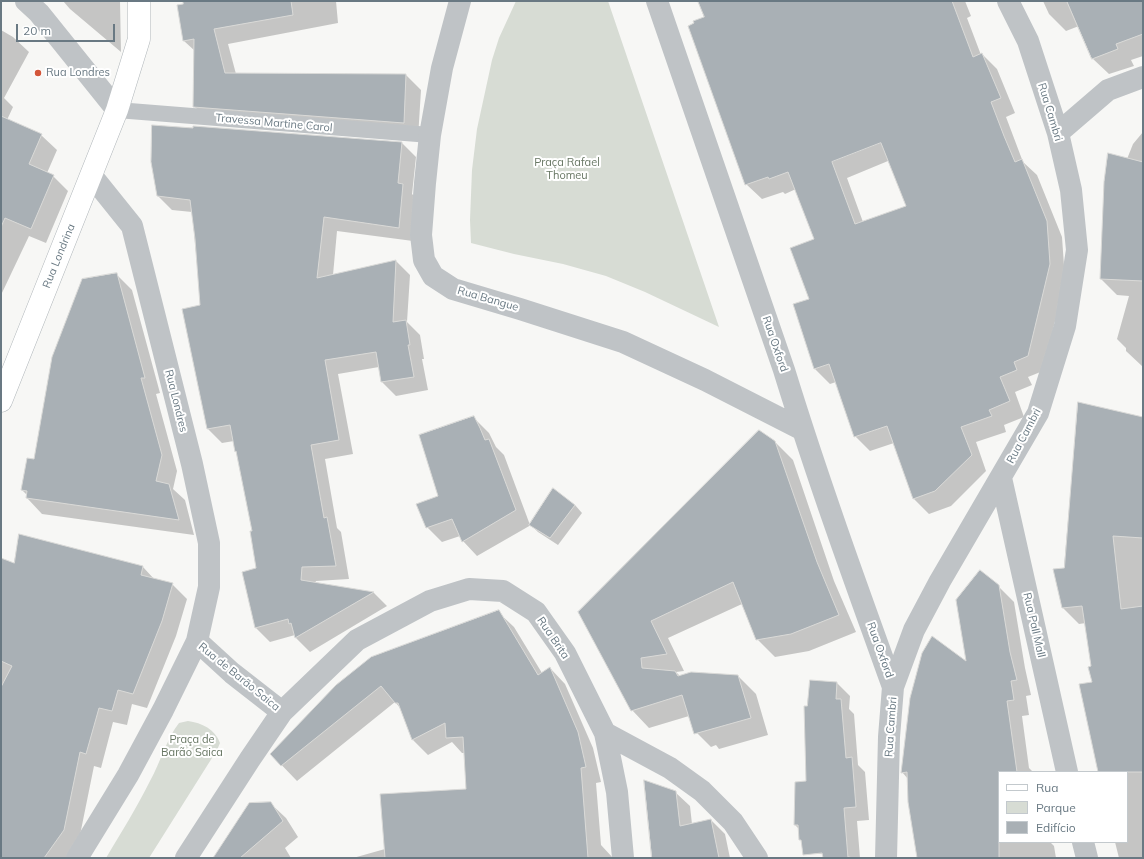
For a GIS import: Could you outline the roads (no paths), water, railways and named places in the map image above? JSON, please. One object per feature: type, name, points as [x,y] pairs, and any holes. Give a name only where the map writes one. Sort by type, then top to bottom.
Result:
[{"type":"street","points":[[26,1],[39,13],[117,110]]},
{"type":"street","name":"Rua Londrina","points":[[1,400],[117,110],[139,39],[139,1]]},
{"type":"street","name":"Rua Bangue","points":[[460,1],[442,68],[430,135],[421,235],[424,260],[433,276],[453,289],[623,342],[705,380],[803,430]]},
{"type":"street","name":"Rua Oxford","points":[[657,1],[784,370],[850,568],[894,687]]},
{"type":"street","name":"Rua Cambri","points":[[886,858],[889,737],[894,687],[914,630],[940,581],[1038,413],[1065,326],[1077,250],[1071,190],[1058,133],[1028,42],[1008,1]]},
{"type":"street","points":[[1058,133],[1108,90],[1143,77]]},
{"type":"street","name":"Rua Londres","points":[[92,175],[132,226],[192,464],[209,543],[209,587],[197,641]]},
{"type":"street","name":"Rua Pall Mall","points":[[1001,478],[1067,771]]},
{"type":"street","name":"Rua Brita","points":[[282,712],[357,640],[430,601],[469,589],[503,591],[536,612],[565,653],[605,733],[617,792],[623,858]]},
{"type":"street","name":"Rua de Barão Saica","points":[[77,858],[128,774],[163,710],[197,641],[232,673],[282,712],[186,858]]},
{"type":"street","points":[[605,733],[670,768],[702,791],[733,822],[757,858]]},
{"type":"street","points":[[1083,843],[1086,858]]},
{"type":"lane","name":"Travessa Martine Carol","points":[[117,110],[430,135]]},
{"type":"place","name":"Rua Londres","points":[[38,73]]},
{"type":"park label","name":"Praça Rafael Thomeu","points":[[567,169]]},
{"type":"park label","name":"Praça de Barão Saica","points":[[192,746]]}]
